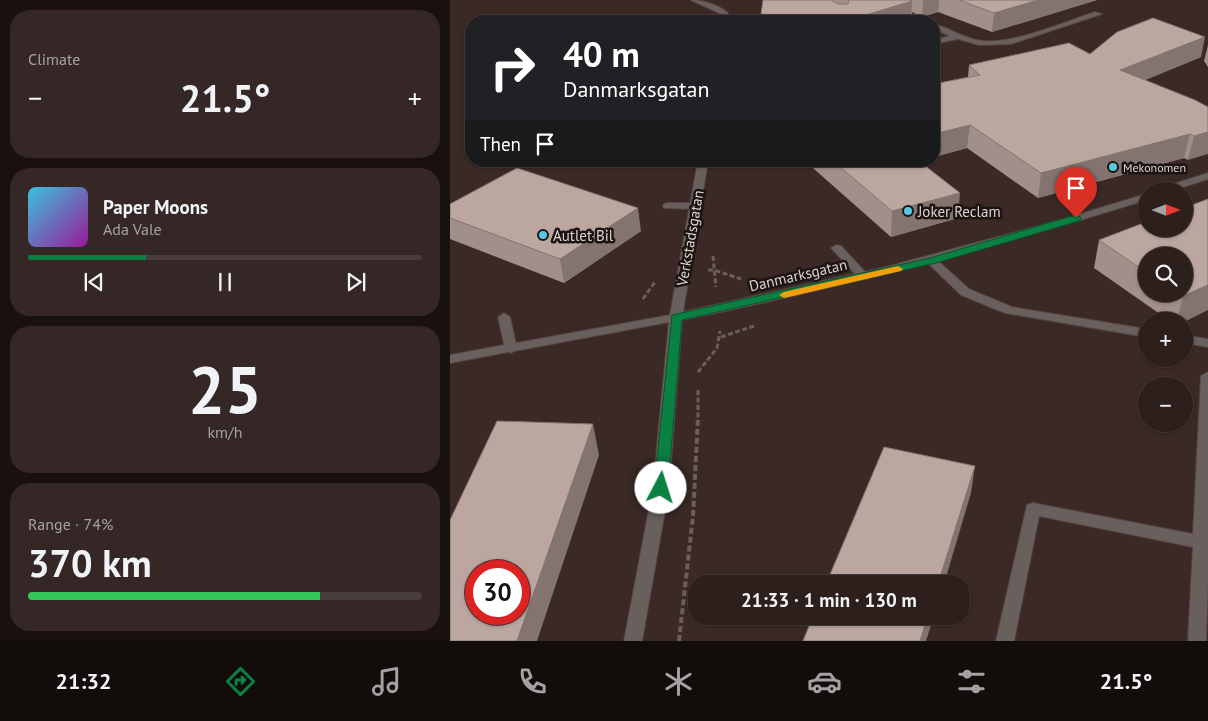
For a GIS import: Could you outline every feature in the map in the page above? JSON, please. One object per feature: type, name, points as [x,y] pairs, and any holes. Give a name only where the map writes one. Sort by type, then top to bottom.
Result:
[{"type":"street","points":[[694,0],[718,9],[724,15]]},
{"type":"street","points":[[875,0],[909,15]]},
{"type":"street","points":[[940,29],[958,37],[979,43],[1011,42],[1098,14]]},
{"type":"street","points":[[940,41],[958,37]]},
{"type":"street","name":"Verkstadsgatan","points":[[633,641],[661,488],[676,318],[702,167]]},
{"type":"street","points":[[1190,182],[1208,176]]},
{"type":"street","name":"Danmarksgatan","points":[[450,359],[718,310],[864,277],[932,261],[1138,199]]},
{"type":"street","points":[[668,206],[695,206]]},
{"type":"street","points":[[837,248],[864,277]]},
{"type":"street","points":[[932,261],[966,292],[1009,310],[1138,332]]},
{"type":"street","points":[[504,317],[511,349]]},
{"type":"street","points":[[1193,340],[1208,343]]},
{"type":"street","points":[[1197,641],[1208,376]]},
{"type":"street","points":[[1005,641],[1033,509],[1201,542]]},
{"type":"path","points":[[679,641],[694,498],[699,413],[697,373],[717,348],[721,337],[713,252]]},
{"type":"building","points":[[763,0],[831,0],[838,4],[848,4],[849,0],[912,1],[866,15],[761,15]]},
{"type":"building","points":[[959,0],[1038,0],[994,13]]},
{"type":"building","points":[[1153,18],[1205,37],[1120,70],[1208,107],[1208,132],[1194,136],[1190,134],[1041,173],[970,125],[940,132],[940,83],[980,75],[969,65],[1069,43],[1090,54],[1117,32]]},
{"type":"building","points":[[840,167],[927,167],[960,193],[892,211]]},
{"type":"building","points":[[517,168],[638,208],[560,259],[450,218],[450,204]]},
{"type":"building","points":[[1208,199],[1208,285],[1193,292],[1193,247],[1138,247],[1138,267],[1099,240],[1138,225],[1138,238],[1192,238],[1193,205]]},
{"type":"building","points":[[497,421],[593,424],[530,604],[530,560],[465,560],[465,625],[523,625],[517,641],[450,641],[450,520]]},
{"type":"building","points":[[884,447],[975,466],[941,575],[830,575]]},
{"type":"building","points":[[809,625],[925,625],[920,641],[803,641]]},
{"type":"slow traffic","points":[[784,295],[898,269]]},
{"type":"place","name":"Mekonomen","points":[[1113,167]]},
{"type":"place","name":"Joker Reclam","points":[[908,211]]},
{"type":"place","name":"Autlet Bil","points":[[543,235]]},
{"type":"route","points":[[661,488],[676,318],[932,261],[1076,218]]}]
